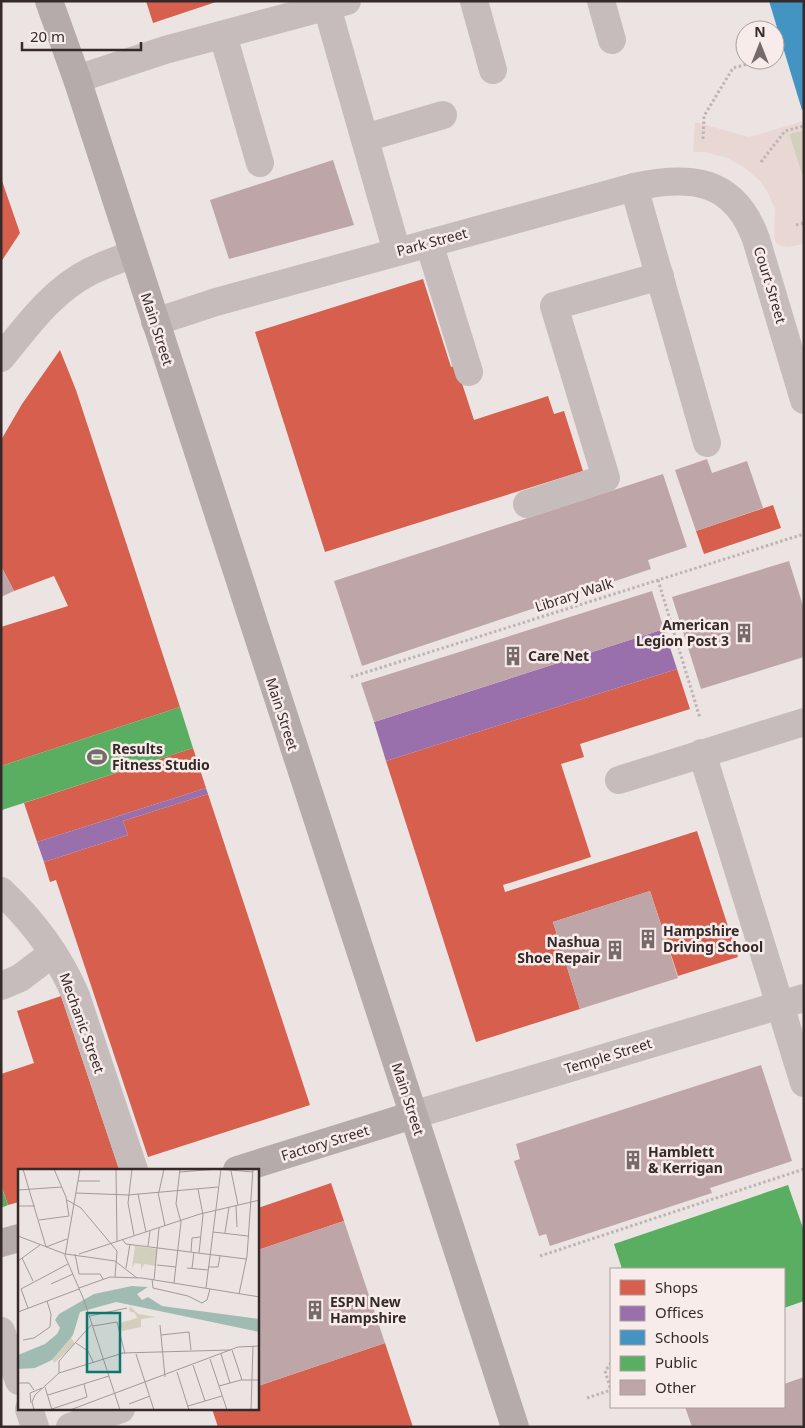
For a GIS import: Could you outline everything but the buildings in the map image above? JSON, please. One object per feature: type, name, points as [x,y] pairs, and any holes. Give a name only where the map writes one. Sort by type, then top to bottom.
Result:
[{"type":"main road","name":"Main Street","points":[[49,1],[515,1427]]},
{"type":"main road","name":"Factory Street","points":[[240,1169],[413,1115]]},
{"type":"main road","points":[[1,1243],[18,1238]]},
{"type":"street","points":[[474,1],[493,70]]},
{"type":"street","points":[[602,1],[612,40]]},
{"type":"street","points":[[76,79],[165,50],[337,4],[365,138],[397,252]]},
{"type":"street","points":[[223,35],[260,163]]},
{"type":"street","points":[[365,138],[443,115]]},
{"type":"street","name":"Park Street","points":[[155,322],[216,302],[634,187],[678,181],[701,183],[712,187]]},
{"type":"street","points":[[634,187],[707,443]]},
{"type":"street","name":"Court Street","points":[[712,187],[736,203],[752,228],[804,400]]},
{"type":"street","points":[[429,243],[470,372]]},
{"type":"street","points":[[1,358],[37,314],[62,290],[88,273],[133,254]]},
{"type":"street","points":[[527,504],[606,478],[554,306],[660,276]]},
{"type":"street","points":[[619,780],[804,722]]},
{"type":"street","points":[[706,752],[791,1001],[804,1083]]},
{"type":"street","name":"Mechanic Street","points":[[1,891],[23,913],[53,953],[69,980],[134,1169]]},
{"type":"street","points":[[1,986],[20,978],[53,953]]},
{"type":"street","name":"Temple Street","points":[[413,1115],[791,1001]]},
{"type":"street","points":[[1,1331],[18,1378]]},
{"type":"street","points":[[29,1410],[35,1427]]},
{"type":"street","points":[[70,1427],[118,1410]]},
{"type":"path","points":[[703,139],[704,116],[735,67]]},
{"type":"path","points":[[761,162],[785,132],[804,126]]},
{"type":"path","points":[[796,225],[804,223]]},
{"type":"path","name":"Library Walk","points":[[351,677],[804,534]]},
{"type":"path","points":[[658,580],[706,752]]},
{"type":"path","points":[[540,1256],[804,1169]]},
{"type":"path","points":[[610,1364],[605,1371],[610,1387]]},
{"type":"path","points":[[587,1398],[610,1390]]},
{"type":"shaded area","points":[[804,121],[804,130],[789,134],[802,175],[804,175],[804,244],[788,247],[776,243],[774,237],[775,209],[760,181],[745,168],[727,158],[705,152],[693,152],[695,122],[749,137]]},
{"type":"shaded area","points":[[804,130],[804,175],[802,175],[789,134]]},
{"type":"place","name":"American Legion Post 3","points":[[744,633]]},
{"type":"place","name":"Care Net","points":[[513,656]]},
{"type":"place","name":"Results Fitness Studio","points":[[97,757]]},
{"type":"place","name":"Hampshire Driving School","points":[[648,939]]},
{"type":"place","name":"Nashua Shoe Repair","points":[[615,950]]},
{"type":"place","name":"Hamblett & Kerrigan","points":[[633,1160]]},
{"type":"place","name":"ESPN New Hampshire","points":[[315,1310]]}]
